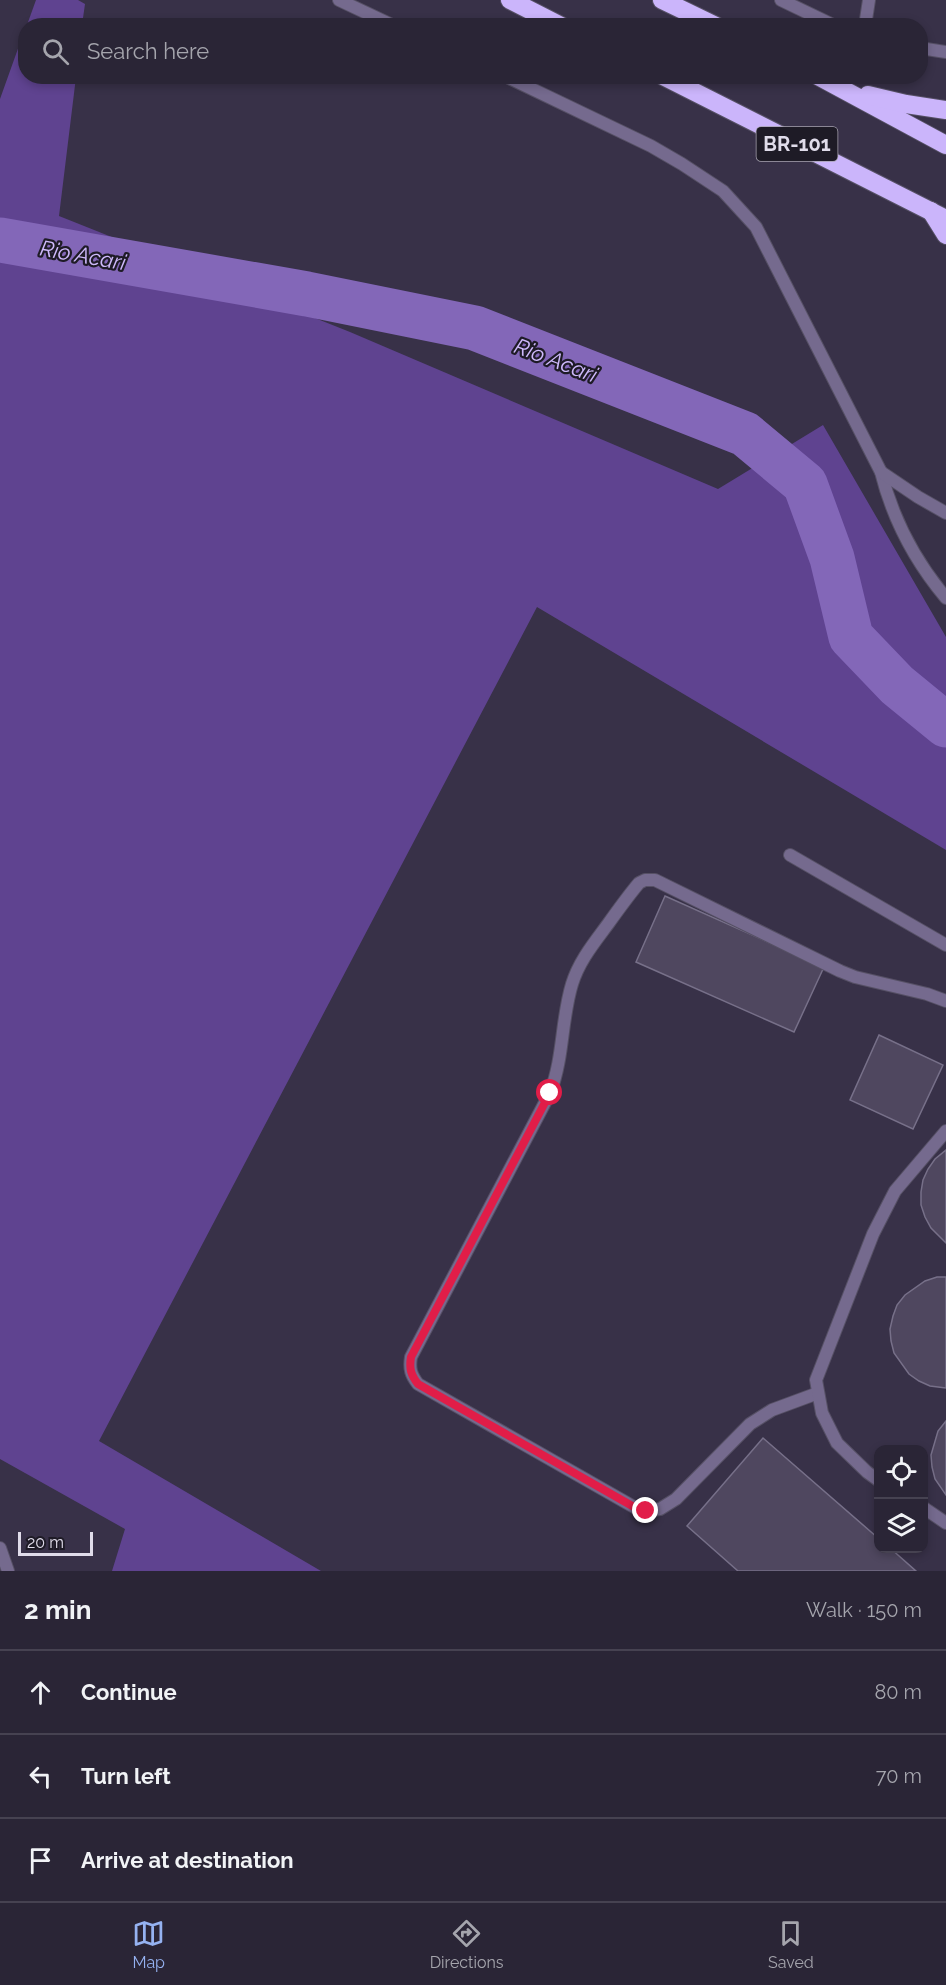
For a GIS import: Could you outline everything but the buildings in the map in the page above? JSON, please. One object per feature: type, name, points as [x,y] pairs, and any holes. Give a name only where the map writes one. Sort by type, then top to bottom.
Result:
[{"type":"highway","points":[[510,0],[545,18]]},
{"type":"highway","points":[[662,0],[699,18]]},
{"type":"highway","name":"BR-101","points":[[679,84],[938,215]]},
{"type":"highway","points":[[833,84],[946,145]]},
{"type":"highway","points":[[844,90],[906,104],[946,110]]},
{"type":"highway","points":[[938,215],[946,236]]},
{"type":"street","points":[[339,0],[377,18]]},
{"type":"street","points":[[781,0],[818,18]]},
{"type":"street","points":[[866,18],[869,0]]},
{"type":"street","points":[[928,49],[946,52]]},
{"type":"street","points":[[522,84],[651,146],[682,164],[723,191],[756,227],[881,472],[889,502],[910,547],[929,578],[946,598]]},
{"type":"street","points":[[881,472],[946,513]]},
{"type":"street","points":[[790,855],[946,945]]},
{"type":"street","points":[[818,1393],[772,1410],[750,1424],[676,1499],[660,1509],[646,1511],[634,1507],[418,1384],[411,1376],[410,1367],[411,1357],[550,1093],[559,1065],[572,982],[582,960],[639,883],[645,880],[655,880],[855,977],[908,988],[946,1001]]},
{"type":"street","points":[[874,1477],[837,1443],[822,1413],[816,1380],[873,1234],[895,1191],[946,1131]]},
{"type":"street","points":[[928,1511],[946,1522]]},
{"type":"street","points":[[0,1548],[9,1571]]},
{"type":"shaded area","points":[[36,0],[78,0],[85,4],[83,18],[30,18]]},
{"type":"shaded area","points":[[18,49],[18,84],[75,84],[59,216],[350,332],[718,489],[823,425],[946,637],[946,850],[537,607],[99,1441],[321,1571],[112,1571],[125,1529],[0,1459],[0,99]]},
{"type":"waterway","name":"Rio Acari","points":[[0,240],[307,294],[475,328],[745,434],[805,484],[832,558],[851,637],[897,685],[946,725]]},
{"type":"route","points":[[550,1093],[411,1357],[411,1376],[418,1384],[634,1507],[646,1511]]}]
